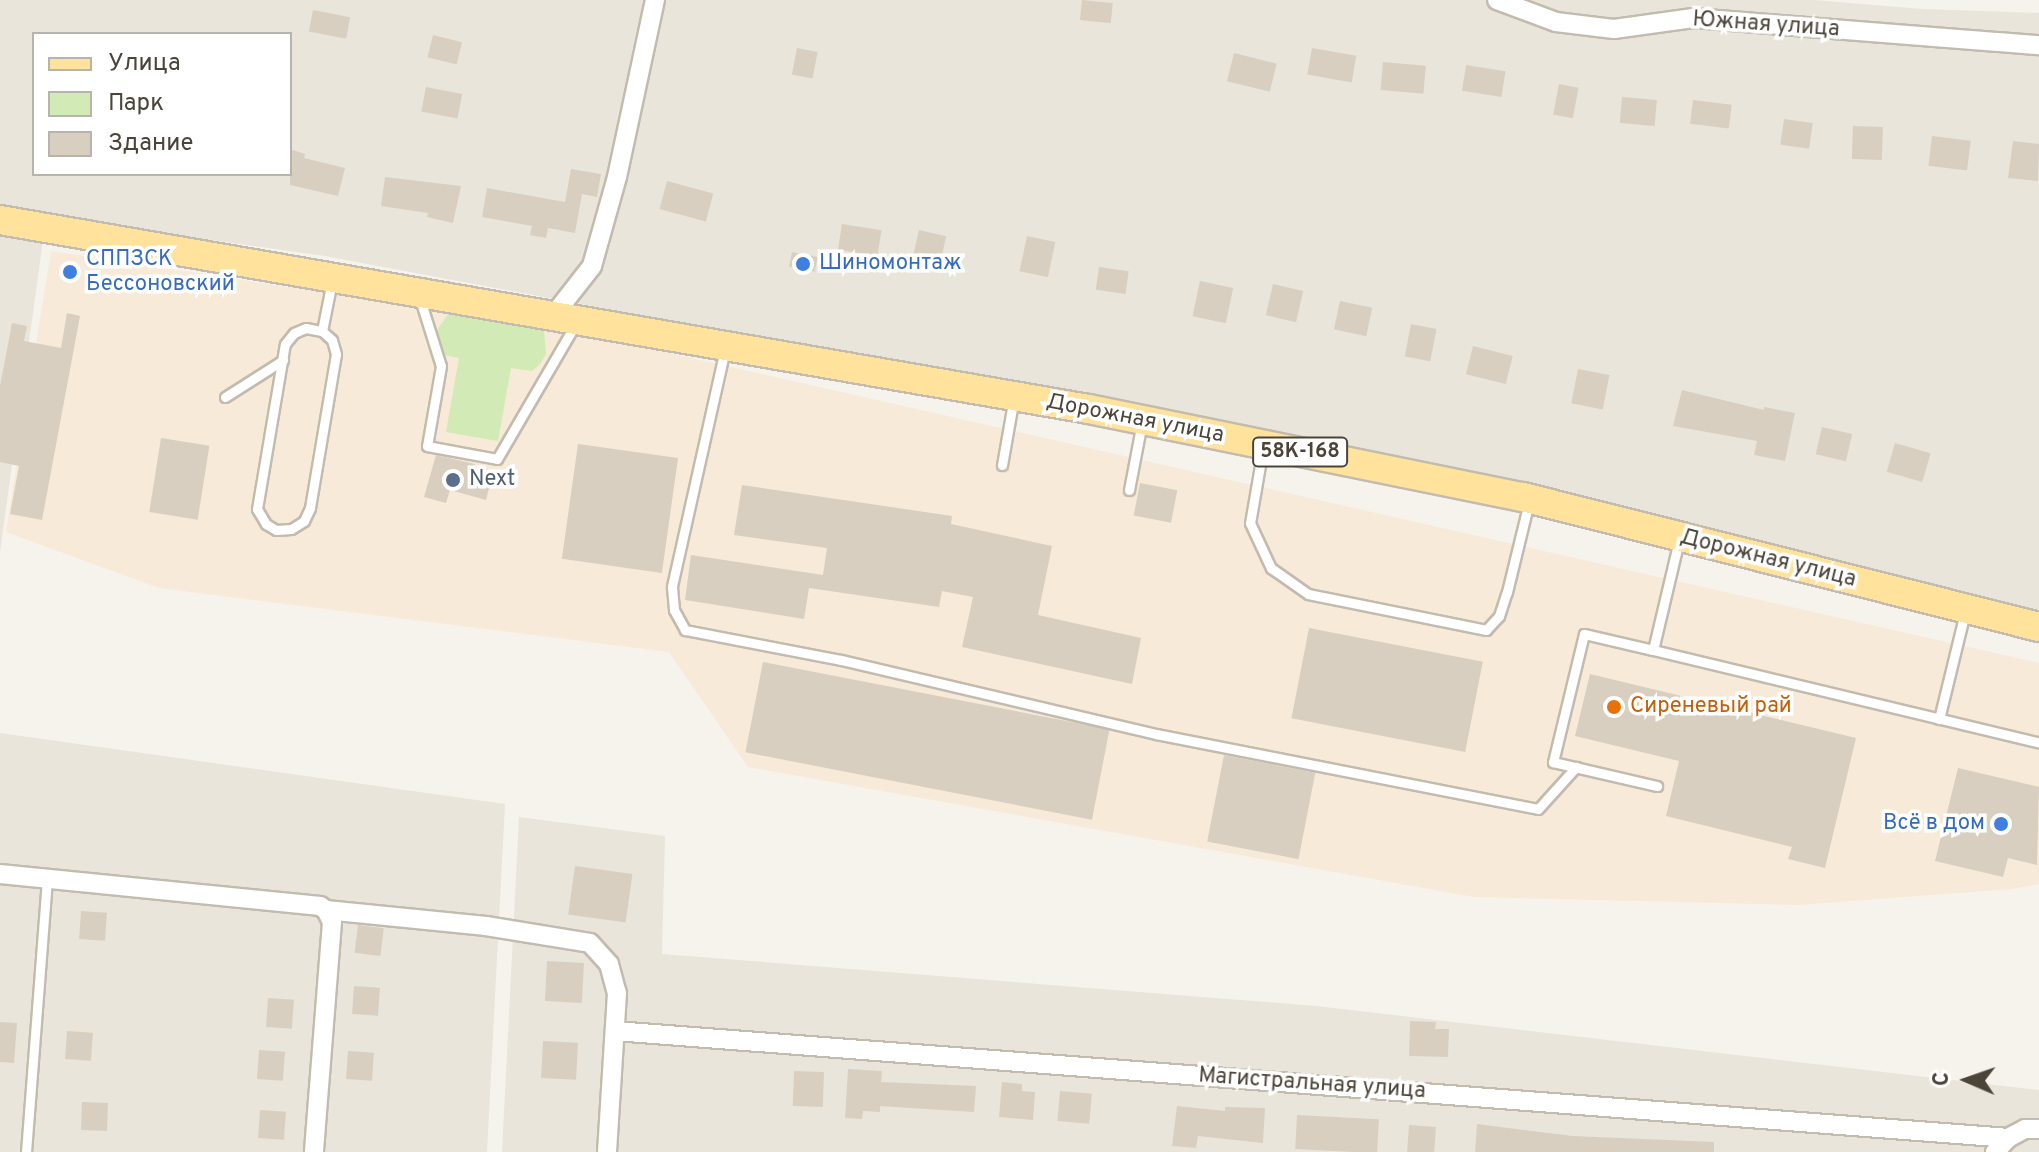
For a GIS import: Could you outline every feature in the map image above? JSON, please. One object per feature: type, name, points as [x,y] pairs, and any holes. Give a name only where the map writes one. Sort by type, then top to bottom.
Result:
[{"type":"main road","name":"58К-168","points":[[0,220],[565,318]]},
{"type":"main road","name":"Дорожная улица","points":[[565,318],[1143,420],[1530,499],[2039,627]]},
{"type":"street","points":[[565,318],[592,266],[617,177],[655,0]]},
{"type":"street","name":"Южная улица","points":[[1497,0],[1556,22],[1614,29],[1693,18],[2039,45]]},
{"type":"street","points":[[0,874],[320,906],[326,910],[486,926],[590,943],[609,964],[617,993],[607,1152]]},
{"type":"street","points":[[314,1152],[332,922],[326,910]]},
{"type":"street","name":"Магистральная улица","points":[[615,1031],[2000,1146]]},
{"type":"street","points":[[2000,1146],[2025,1129],[2039,1129]]},
{"type":"lane","points":[[322,331],[332,278]]},
{"type":"lane","points":[[418,292],[441,366],[427,446],[497,459],[565,318]]},
{"type":"lane","points":[[306,328],[322,331],[332,340],[336,354],[310,508],[304,521],[291,529],[276,530],[266,524],[257,509],[285,344],[294,333],[306,328]]},
{"type":"lane","points":[[726,346],[672,587],[674,610],[685,630],[841,660],[1156,734],[1538,809],[1576,767]]},
{"type":"lane","points":[[225,397],[283,360]]},
{"type":"lane","points":[[1002,465],[1014,396]]},
{"type":"lane","points":[[1129,490],[1143,420]]},
{"type":"lane","points":[[1264,444],[1250,523],[1271,568],[1308,594],[1486,630],[1499,616],[1530,499]]},
{"type":"lane","points":[[1653,650],[1680,537]]},
{"type":"lane","points":[[1939,719],[1966,608]]},
{"type":"lane","points":[[1657,786],[1553,762],[1584,634],[2039,743]]},
{"type":"lane","points":[[26,1152],[47,879]]},
{"type":"shaded area","points":[[0,0],[1814,0],[1923,9],[2039,13],[2039,613],[1167,414],[325,256],[0,210]]},
{"type":"shaded area","points":[[0,233],[43,240],[0,552]]},
{"type":"shaded area","points":[[51,251],[559,328],[2039,663],[2039,884],[2012,889],[1798,905],[1474,897],[748,767],[669,652],[159,588],[6,532]]},
{"type":"shaded area","points":[[0,733],[505,804],[487,1152],[0,1152]]},
{"type":"shaded area","points":[[519,817],[665,836],[662,954],[1316,1006],[2039,1090],[2039,1152],[502,1152]]},
{"type":"green space","points":[[452,309],[536,323],[544,331],[546,354],[540,364],[532,371],[511,368],[498,441],[446,432],[459,358],[445,355],[437,339],[437,330]]},
{"type":"building","points":[[1082,0],[1113,3],[1111,23],[1080,20]]},
{"type":"building","points":[[313,10],[350,17],[346,39],[309,32]]},
{"type":"building","points":[[433,35],[462,42],[457,65],[427,57]]},
{"type":"building","points":[[797,48],[818,52],[812,79],[792,75]]},
{"type":"building","points":[[1312,48],[1356,56],[1352,82],[1307,75]]},
{"type":"building","points":[[1234,53],[1277,64],[1270,92],[1227,81]]},
{"type":"building","points":[[1383,62],[1426,66],[1423,94],[1381,90]]},
{"type":"building","points":[[1466,65],[1506,71],[1501,97],[1462,91]]},
{"type":"building","points":[[1559,84],[1579,88],[1573,118],[1553,114]]},
{"type":"building","points":[[426,87],[462,94],[458,119],[421,112]]},
{"type":"building","points":[[1622,97],[1657,100],[1655,126],[1620,123]]},
{"type":"building","points":[[1693,100],[1732,105],[1729,129],[1690,124]]},
{"type":"building","points":[[1784,119],[1813,123],[1809,149],[1780,145]]},
{"type":"building","points":[[1853,126],[1883,127],[1882,160],[1852,159]]},
{"type":"building","points":[[1932,136],[1971,141],[1967,171],[1928,166]]},
{"type":"building","points":[[2013,141],[2039,144],[2038,181],[2008,178]]},
{"type":"building","points":[[292,150],[305,154],[304,158],[345,168],[338,196],[290,185]]},
{"type":"building","points":[[571,169],[601,174],[597,197],[582,194],[575,233],[548,228],[546,238],[530,235],[532,226],[482,217],[487,188],[565,202]]},
{"type":"building","points":[[385,177],[461,186],[453,223],[427,217],[428,213],[381,206]]},
{"type":"building","points":[[667,181],[713,193],[706,221],[659,209]]},
{"type":"building","points":[[842,224],[882,230],[877,256],[838,250]]},
{"type":"building","points":[[919,230],[946,236],[940,266],[912,259]]},
{"type":"building","points":[[1027,236],[1055,242],[1048,277],[1020,271]]},
{"type":"building","points":[[792,252],[818,257],[815,272],[789,267]]},
{"type":"building","points":[[1099,267],[1129,271],[1126,294],[1096,290]]},
{"type":"building","points":[[1200,281],[1233,288],[1226,323],[1193,316]]},
{"type":"building","points":[[1273,284],[1303,291],[1296,322],[1266,315]]},
{"type":"building","points":[[1340,301],[1372,308],[1366,336],[1334,329]]},
{"type":"building","points":[[67,313],[80,316],[42,520],[10,514],[19,466],[0,462],[0,386],[12,323],[27,326],[24,341],[61,348]]},
{"type":"building","points":[[1411,324],[1437,329],[1430,361],[1405,356]]},
{"type":"building","points":[[1473,346],[1513,356],[1506,384],[1466,374]]},
{"type":"building","points":[[1578,369],[1609,375],[1603,409],[1571,403]]},
{"type":"building","points":[[1682,390],[1764,410],[1764,407],[1795,413],[1785,461],[1754,455],[1757,441],[1673,426]]},
{"type":"building","points":[[1822,427],[1852,434],[1846,461],[1816,454]]},
{"type":"building","points":[[161,438],[209,446],[198,520],[149,512]]},
{"type":"building","points":[[1895,443],[1931,453],[1922,482],[1887,472]]},
{"type":"building","points":[[578,444],[678,458],[662,573],[562,559]]},
{"type":"building","points":[[436,455],[475,464],[473,472],[492,477],[486,500],[450,490],[446,503],[424,497]]},
{"type":"building","points":[[1140,483],[1177,490],[1171,523],[1134,515]]},
{"type":"building","points":[[742,485],[952,516],[951,524],[1052,546],[1038,615],[1141,638],[1132,684],[962,647],[973,597],[942,591],[939,607],[809,588],[804,619],[685,600],[691,555],[823,575],[827,548],[734,535]]},
{"type":"building","points":[[1309,628],[1483,662],[1465,752],[1291,718]]},
{"type":"building","points":[[763,662],[1110,729],[1092,820],[745,752]]},
{"type":"building","points":[[1590,674],[1856,738],[1825,868],[1788,859],[1792,847],[1666,816],[1679,761],[1575,736]]},
{"type":"building","points":[[1224,755],[1315,773],[1299,859],[1207,841]]},
{"type":"building","points":[[1958,768],[2039,787],[2037,865],[2008,858],[2003,877],[1935,861]]},
{"type":"building","points":[[575,866],[632,874],[626,923],[568,915]]},
{"type":"building","points":[[81,911],[107,913],[105,941],[79,939]]},
{"type":"building","points":[[358,925],[384,928],[380,956],[355,953]]},
{"type":"building","points":[[547,961],[584,963],[582,1003],[545,1001]]},
{"type":"building","points":[[354,986],[380,988],[378,1016],[352,1014]]},
{"type":"building","points":[[268,998],[294,1000],[292,1029],[266,1027]]},
{"type":"building","points":[[1410,1021],[1436,1022],[1435,1029],[1449,1029],[1448,1057],[1409,1056]]},
{"type":"building","points":[[0,1022],[17,1023],[14,1063],[0,1062]]},
{"type":"building","points":[[67,1031],[93,1033],[91,1061],[65,1059]]},
{"type":"building","points":[[543,1041],[578,1043],[576,1080],[541,1078]]},
{"type":"building","points":[[259,1050],[285,1052],[283,1081],[257,1079]]},
{"type":"building","points":[[348,1051],[374,1053],[372,1081],[346,1079]]},
{"type":"building","points":[[848,1069],[882,1071],[881,1082],[976,1086],[974,1112],[880,1106],[880,1112],[863,1111],[862,1119],[845,1118]]},
{"type":"building","points":[[794,1071],[824,1072],[823,1107],[793,1106]]},
{"type":"building","points":[[1002,1082],[1022,1084],[1022,1091],[1035,1092],[1033,1120],[999,1117]]},
{"type":"building","points":[[1060,1091],[1092,1094],[1089,1124],[1057,1121]]},
{"type":"building","points":[[82,1102],[108,1103],[107,1131],[81,1130]]},
{"type":"building","points":[[1177,1106],[1225,1111],[1225,1107],[1265,1108],[1263,1143],[1198,1136],[1196,1148],[1172,1146]]},
{"type":"building","points":[[260,1110],[286,1112],[284,1140],[258,1138]]},
{"type":"building","points":[[1297,1115],[1379,1119],[1377,1152],[1295,1149]]},
{"type":"building","points":[[1477,1124],[1573,1136],[1714,1142],[1714,1152],[1475,1152]]},
{"type":"building","points":[[1409,1125],[1436,1127],[1434,1152],[1407,1152]]},
{"type":"place","name":"Шиномонтаж","points":[[803,264]]},
{"type":"place","name":"СППЗСК Бессоновский","points":[[70,272]]},
{"type":"place","name":"Next","points":[[453,480]]},
{"type":"place","name":"Сиреневый рай","points":[[1614,707]]},
{"type":"place","name":"Всё в дом","points":[[2001,824]]}]
